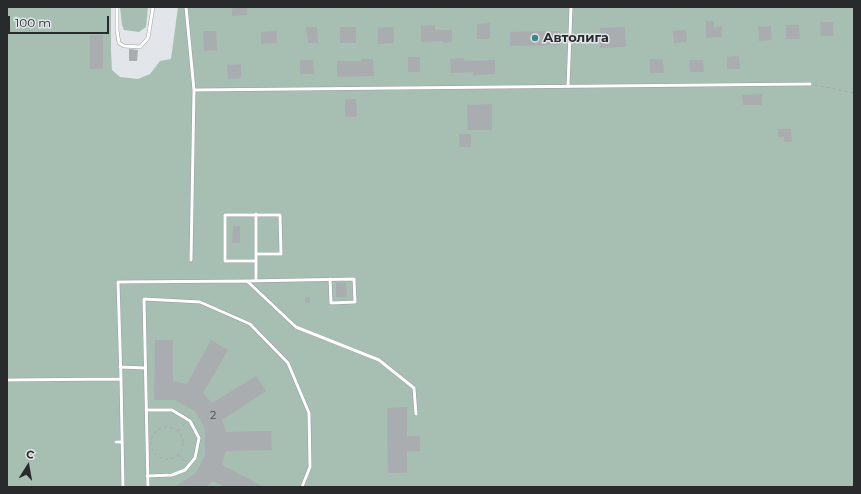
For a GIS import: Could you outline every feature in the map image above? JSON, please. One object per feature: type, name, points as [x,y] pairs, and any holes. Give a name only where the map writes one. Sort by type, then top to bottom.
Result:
[{"type":"lane","points":[[117,7],[117,30],[119,43],[124,46],[140,47],[148,38],[153,7]]},
{"type":"lane","points":[[186,7],[194,90],[191,260]]},
{"type":"lane","points":[[568,86],[572,7]]},
{"type":"lane","points":[[194,90],[810,84]]},
{"type":"lane","points":[[256,214],[256,280]]},
{"type":"lane","points":[[256,254],[281,254],[280,215],[225,215],[225,261],[256,261]]},
{"type":"lane","points":[[123,487],[118,282],[247,281],[256,280],[330,279],[354,279],[355,302],[331,303],[330,279]]},
{"type":"lane","points":[[247,281],[296,326],[379,360],[414,388],[416,414]]},
{"type":"lane","points":[[148,487],[144,299],[200,302],[250,324],[288,362],[309,413],[310,467],[302,487]]},
{"type":"lane","points":[[120,367],[145,368]]},
{"type":"lane","points":[[7,380],[121,379]]},
{"type":"lane","points":[[146,410],[172,410],[190,421],[199,438],[195,458],[185,470],[172,475],[147,476]]},
{"type":"lane","points":[[116,442],[122,442]]},
{"type":"path","points":[[810,84],[854,93]]},
{"type":"path","points":[[178,431],[189,420]]},
{"type":"path","points":[[167,426],[178,431],[183,438],[182,449],[178,455],[171,459],[160,458],[155,455],[150,445],[150,439],[153,434],[162,427],[167,426]]},
{"type":"path","points":[[178,455],[189,465]]},
{"type":"green space","points":[[7,7],[111,7],[112,70],[120,77],[138,79],[150,74],[160,61],[171,59],[178,7],[854,7],[854,487],[7,487]]},
{"type":"green space","points":[[120,7],[148,7],[146,27],[139,32],[124,30]]},
{"type":"building","points":[[232,7],[247,7],[247,15],[232,16]]},
{"type":"building","points":[[706,21],[714,21],[714,27],[722,26],[722,37],[706,38]]},
{"type":"building","points":[[820,22],[833,22],[834,36],[821,36]]},
{"type":"building","points":[[490,23],[490,39],[477,39],[477,24]]},
{"type":"building","points":[[435,25],[435,30],[452,30],[452,42],[421,42],[421,26]]},
{"type":"building","points":[[786,25],[799,25],[800,39],[786,39]]},
{"type":"building","points":[[771,26],[772,40],[759,41],[758,27]]},
{"type":"building","points":[[306,27],[317,27],[318,43],[308,43]]},
{"type":"building","points":[[340,27],[356,27],[356,43],[340,43]]},
{"type":"building","points":[[394,27],[394,43],[378,44],[378,28]]},
{"type":"building","points":[[625,27],[626,47],[600,48],[600,28]]},
{"type":"building","points":[[686,30],[687,42],[674,43],[673,31]]},
{"type":"building","points":[[203,31],[216,31],[217,50],[204,51]]},
{"type":"building","points":[[277,31],[277,43],[261,44],[261,32]]},
{"type":"building","name":"Автолига","points":[[559,31],[560,45],[510,46],[510,32]]},
{"type":"building","points":[[90,35],[103,35],[103,69],[90,69]]},
{"type":"building","points":[[129,49],[138,50],[137,61],[129,61]]},
{"type":"building","points":[[739,56],[740,69],[727,69],[727,57]]},
{"type":"building","points":[[408,57],[420,57],[420,72],[408,72]]},
{"type":"building","points":[[464,58],[464,61],[495,60],[495,74],[473,75],[473,72],[451,73],[450,59]]},
{"type":"building","points":[[361,59],[373,59],[374,76],[337,77],[337,61],[361,61]]},
{"type":"building","points":[[650,59],[663,59],[664,73],[650,73]]},
{"type":"building","points":[[300,60],[313,60],[314,74],[300,74]]},
{"type":"building","points":[[689,60],[703,60],[704,72],[690,72]]},
{"type":"building","points":[[241,64],[241,78],[228,79],[227,65]]},
{"type":"building","points":[[762,94],[762,105],[743,105],[742,95]]},
{"type":"building","points":[[345,99],[356,99],[357,117],[345,117]]},
{"type":"building","points":[[492,104],[492,130],[468,130],[467,105]]},
{"type":"building","points":[[778,129],[791,129],[792,142],[784,142],[784,137],[778,137]]},
{"type":"building","points":[[459,134],[471,134],[471,147],[459,147]]},
{"type":"building","points":[[233,226],[240,226],[240,243],[232,243]]},
{"type":"building","points":[[336,283],[346,283],[347,297],[336,297]]},
{"type":"building","points":[[305,297],[310,297],[310,303],[305,303]]},
{"type":"building","points":[[155,340],[173,340],[173,381],[187,384],[211,340],[228,350],[203,393],[212,403],[256,376],[266,391],[222,420],[226,432],[271,431],[272,450],[226,451],[222,465],[264,487],[225,487],[213,481],[206,487],[174,487],[196,473],[205,455],[205,429],[195,411],[175,400],[154,400]]},
{"type":"building","points":[[407,407],[407,436],[420,436],[420,451],[407,452],[407,473],[388,473],[387,408]]},
{"type":"place","name":"Автолига","points":[[535,38]]}]
